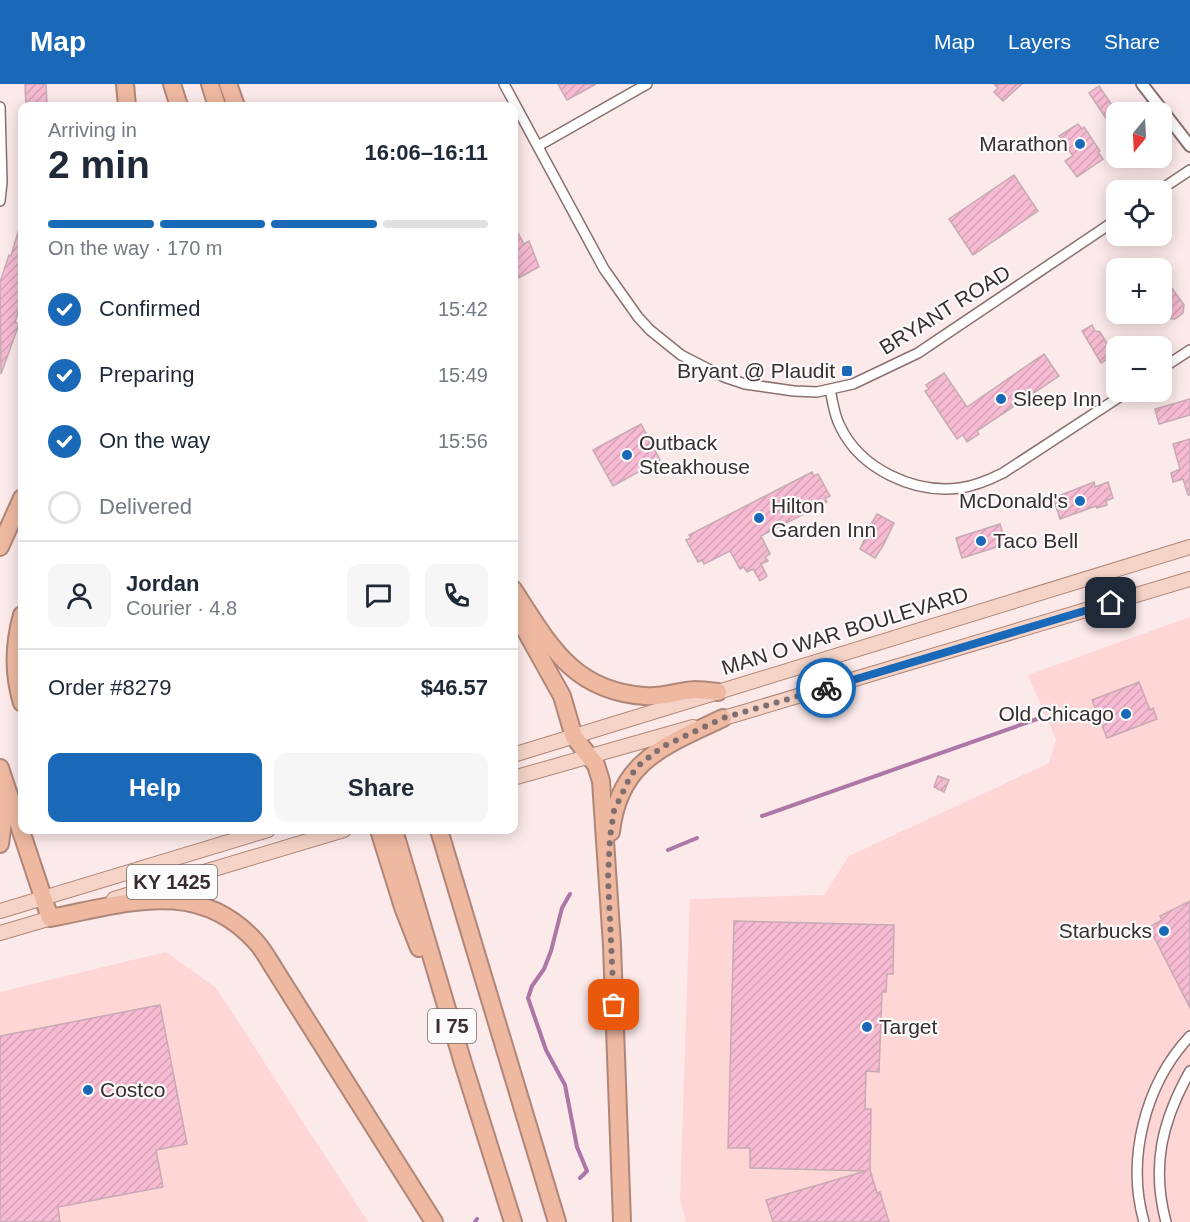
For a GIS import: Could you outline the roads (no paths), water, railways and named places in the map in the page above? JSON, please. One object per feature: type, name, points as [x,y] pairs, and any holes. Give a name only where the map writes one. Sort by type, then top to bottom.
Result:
[{"type":"highway","points":[[124,84],[126,102]]},
{"type":"highway","points":[[172,84],[178,102]]},
{"type":"highway","points":[[210,84],[216,102]]},
{"type":"highway","points":[[228,84],[235,102]]},
{"type":"highway","points":[[0,547],[18,507]]},
{"type":"highway","points":[[518,596],[561,659],[591,681],[607,689],[646,696],[696,690],[718,692]]},
{"type":"highway","points":[[518,617],[562,696],[574,737],[596,765],[601,782],[612,945],[622,1222]]},
{"type":"highway","points":[[18,629],[16,676],[18,685]]},
{"type":"highway","points":[[608,878],[614,811],[630,777],[638,766],[662,747],[723,718]]},
{"type":"highway","points":[[0,768],[18,824]]},
{"type":"highway","points":[[0,792],[3,821],[0,844]]},
{"type":"highway","points":[[21,834],[50,918],[142,900],[162,898],[181,900],[224,915],[258,944],[434,1222]]},
{"type":"highway","points":[[380,834],[403,907],[463,1064]]},
{"type":"highway","name":"I 75","points":[[395,834],[463,1064],[513,1222]]},
{"type":"highway","name":"I 75","points":[[440,834],[556,1222]]},
{"type":"main road","name":"MAN O WAR BOULEVARD","points":[[518,754],[1190,547]]},
{"type":"main road","points":[[518,777],[766,706],[1186,581]]},
{"type":"main road","name":"KY 1425","points":[[0,911],[255,834]]},
{"type":"main road","name":"KY 1425","points":[[0,933],[331,834]]},
{"type":"street","name":"BRYANT ROAD","points":[[504,84],[514,102]]},
{"type":"street","points":[[538,146],[647,84]]},
{"type":"street","points":[[1142,84],[1190,146]]},
{"type":"street","points":[[0,107],[2,182],[0,201]]},
{"type":"street","name":"BRYANT ROAD","points":[[518,110],[610,278],[638,317],[657,336],[694,363],[724,378],[745,384],[794,392],[830,390],[854,384],[918,352],[1106,227]]},
{"type":"street","points":[[1172,182],[1190,170]]},
{"type":"street","points":[[1172,362],[1190,350]]},
{"type":"street","points":[[830,390],[840,426],[848,439],[869,461],[898,479],[919,486],[939,489],[960,488],[982,483],[1003,473],[1112,402]]},
{"type":"street","points":[[1144,1222],[1138,1177],[1143,1127],[1155,1092],[1173,1056],[1190,1036]]},
{"type":"street","points":[[1166,1222],[1160,1185],[1160,1151],[1172,1105],[1190,1071]]},
{"type":"waterway","points":[[762,816],[1040,718]]},
{"type":"waterway","points":[[668,850],[697,838]]},
{"type":"waterway","points":[[570,894],[562,908],[544,969],[532,986],[528,998],[546,1050],[565,1085],[577,1147],[587,1171],[580,1178]]},
{"type":"place","name":"Marathon","points":[[1080,144]]},
{"type":"place","name":"Bryant @ Plaudit","points":[[847,371]]},
{"type":"place","name":"Sleep Inn","points":[[1001,399]]},
{"type":"place","name":"Outback Steakhouse","points":[[627,455]]},
{"type":"place","name":"McDonald's","points":[[1080,501]]},
{"type":"place","name":"Hilton Garden Inn","points":[[759,518]]},
{"type":"place","name":"Taco Bell","points":[[981,541]]},
{"type":"place","name":"Old Chicago","points":[[1126,714]]},
{"type":"place","name":"Starbucks","points":[[1164,931]]},
{"type":"place","name":"Target","points":[[867,1027]]},
{"type":"place","name":"Costco","points":[[88,1090]]}]
